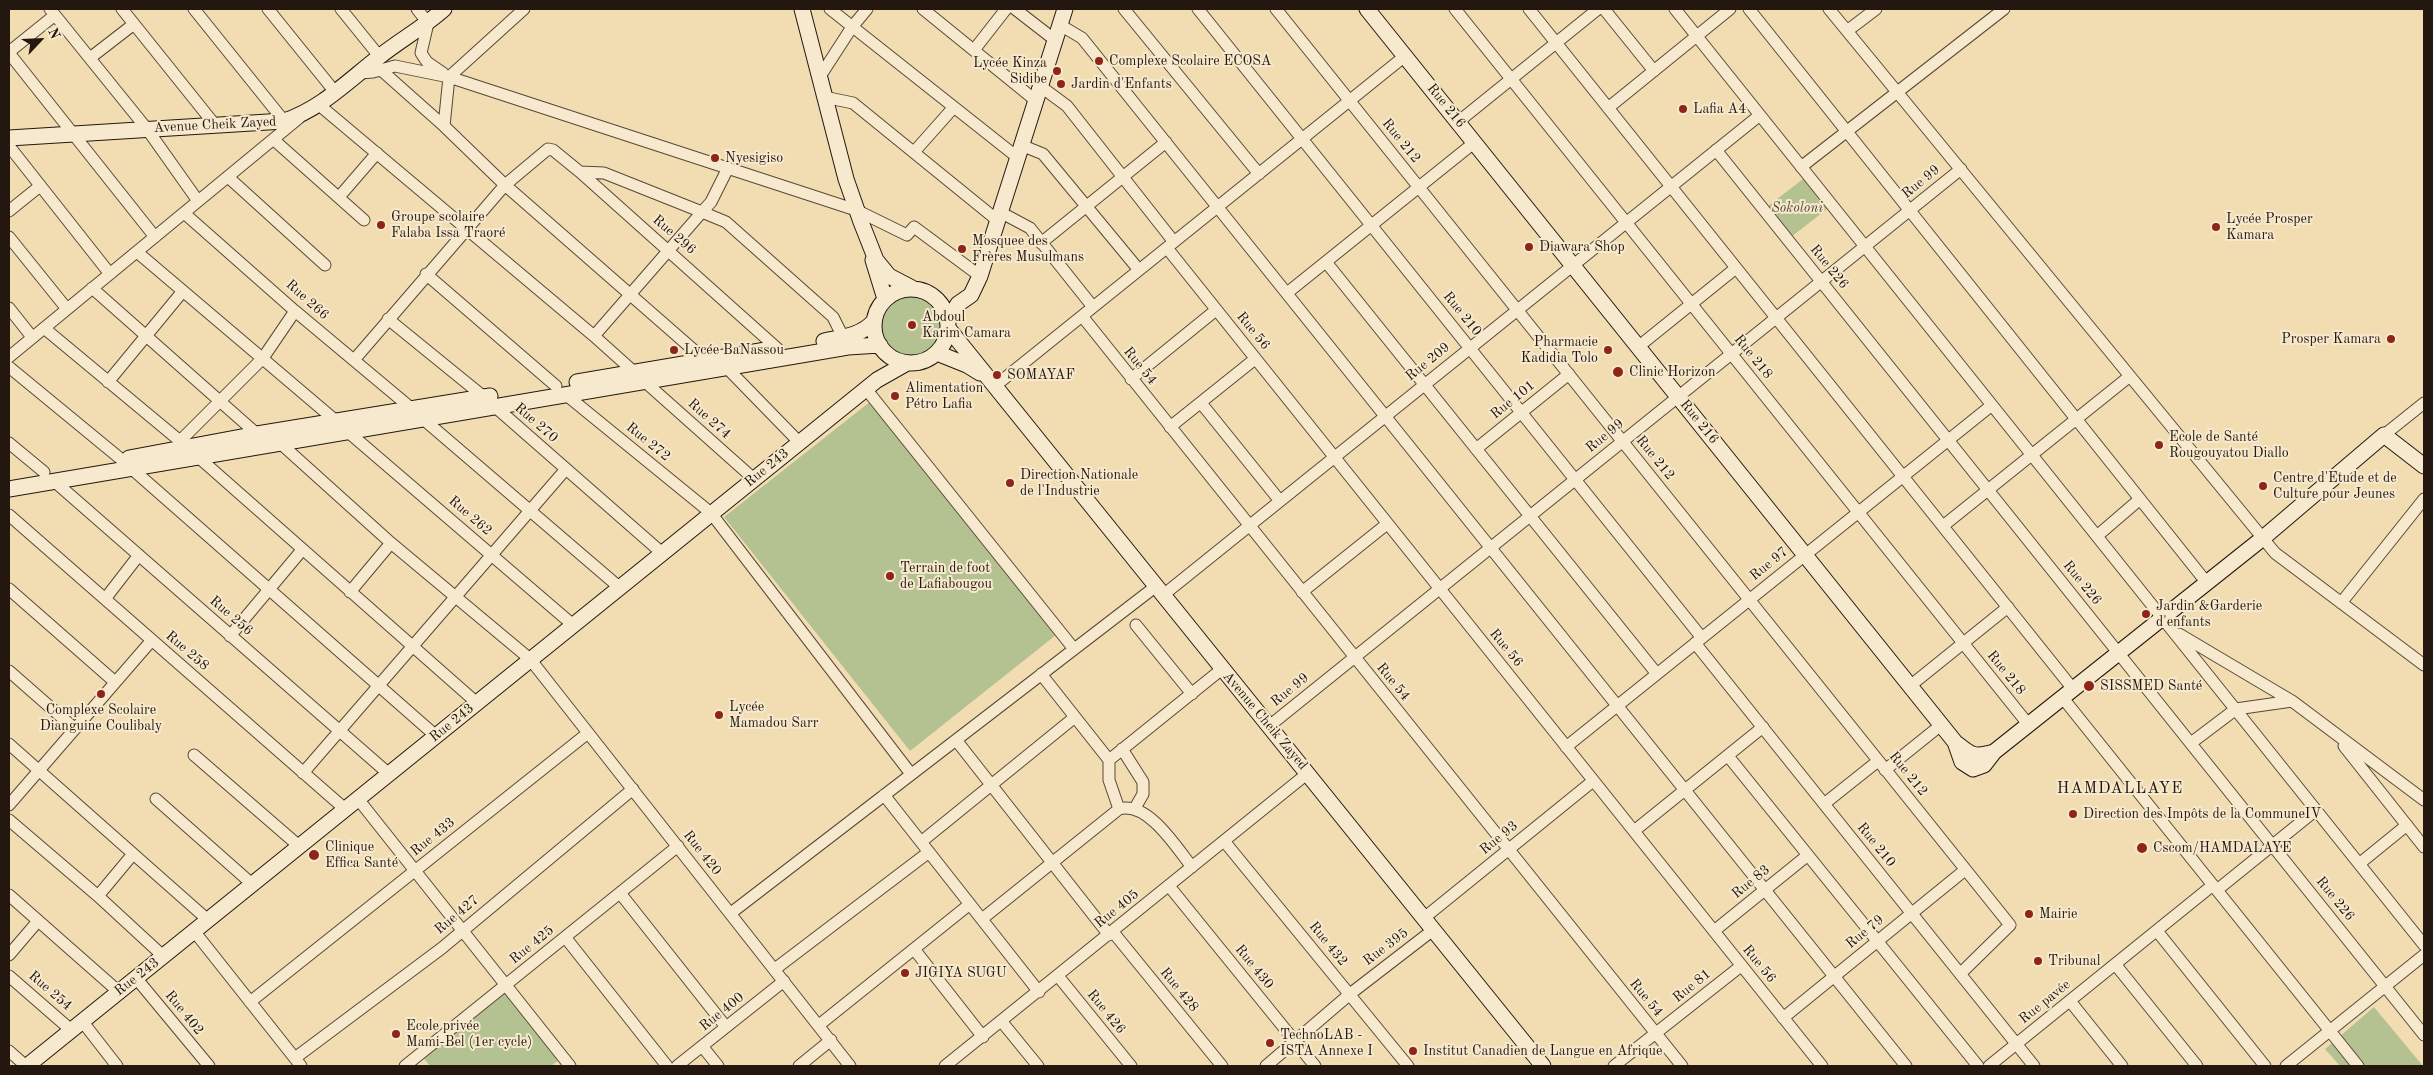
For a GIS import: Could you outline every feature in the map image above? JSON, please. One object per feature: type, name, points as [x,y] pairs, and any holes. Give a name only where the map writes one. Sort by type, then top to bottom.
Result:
[{"type":"street","points":[[122,9],[216,126]]},
{"type":"street","points":[[194,9],[284,121]]},
{"type":"street","points":[[268,9],[335,92]]},
{"type":"street","points":[[342,9],[380,63],[444,126],[505,185],[631,294],[706,365],[726,368],[846,342],[869,328],[885,299],[898,291],[912,288]]},
{"type":"street","points":[[417,9],[428,23],[420,53],[427,62],[449,77]]},
{"type":"street","name":"Avenue Cheik Zayed","points":[[9,138],[72,132],[284,121],[304,114],[360,73],[380,63],[444,9]]},
{"type":"street","points":[[444,126],[449,77],[524,9]]},
{"type":"street","points":[[802,9],[824,97],[858,216],[885,299]]},
{"type":"street","points":[[830,9],[954,107],[1019,151],[1043,154],[1139,270]]},
{"type":"street","points":[[819,78],[852,27],[867,9]]},
{"type":"street","name":"Rue 56","points":[[924,9],[974,50],[1038,93],[1067,106],[1123,177],[1216,310],[1822,1066]]},
{"type":"street","points":[[974,50],[1006,9]]},
{"type":"street","points":[[1015,9],[1055,40]]},
{"type":"street","points":[[874,321],[874,330],[881,347],[889,355],[907,363],[928,359],[937,353],[945,342],[948,324],[958,304],[971,295],[980,276],[1065,9]]},
{"type":"street","points":[[1124,9],[1259,174]]},
{"type":"street","name":"Rue 210","points":[[1198,9],[1522,412],[1699,640],[1763,727],[2034,1066]]},
{"type":"street","name":"Rue 212","points":[[1276,9],[2010,925],[1960,974]]},
{"type":"street","name":"Rue 216","points":[[1368,9],[1955,742],[1977,756],[1994,752],[2028,724]]},
{"type":"street","name":"Rue 218","points":[[1455,9],[2028,724]]},
{"type":"street","points":[[1529,9],[2008,607],[2067,693],[2215,888],[2358,1066]]},
{"type":"street","points":[[1458,122],[1598,9]]},
{"type":"street","points":[[1604,9],[1654,71]]},
{"type":"street","points":[[1675,9],[2424,945]]},
{"type":"street","points":[[1608,108],[1730,9]]},
{"type":"street","points":[[1749,9],[2207,583]]},
{"type":"street","points":[[1829,9],[2275,553],[2424,666]]},
{"type":"street","points":[[1847,31],[1876,9]]},
{"type":"street","points":[[1801,167],[2004,9]]},
{"type":"street","points":[[155,236],[9,52],[53,12],[147,129],[198,201]]},
{"type":"street","points":[[90,58],[134,24]]},
{"type":"street","points":[[1060,25],[1082,38],[1906,1066]]},
{"type":"street","points":[[991,382],[1082,316],[1405,56]]},
{"type":"street","points":[[380,63],[406,66],[449,77],[728,168],[906,235],[914,227],[980,276]]},
{"type":"street","points":[[824,97],[853,103],[998,216],[1030,228],[1093,307]]},
{"type":"street","name":"Rue 274","points":[[318,104],[594,336],[754,479]]},
{"type":"street","points":[[914,152],[954,107]]},
{"type":"street","points":[[9,357],[304,114]]},
{"type":"street","name":"Rue 209","points":[[731,913],[1074,649],[1249,526],[1760,115]]},
{"type":"street","points":[[274,140],[364,220]]},
{"type":"street","points":[[1041,243],[1166,142]]},
{"type":"street","points":[[1287,293],[1474,142]]},
{"type":"street","points":[[9,146],[110,274]]},
{"type":"street","name":"Rue 296","points":[[505,185],[548,149],[553,150],[669,250],[778,349]]},
{"type":"street","name":"Rue 226","points":[[1716,150],[2424,1035]]},
{"type":"street","points":[[339,197],[377,153]]},
{"type":"street","points":[[594,336],[712,202],[728,168]]},
{"type":"street","name":"Rue 99","points":[[1268,727],[1960,169]]},
{"type":"street","points":[[580,172],[604,173],[726,222],[833,317],[846,342]]},
{"type":"street","points":[[228,177],[325,265]]},
{"type":"street","points":[[354,360],[426,274],[505,185]]},
{"type":"street","points":[[9,211],[40,186]]},
{"type":"street","name":"Rue 266","points":[[184,213],[295,311],[417,413],[619,588]]},
{"type":"street","points":[[858,216],[876,260],[889,276],[912,288],[933,295],[941,303],[948,324]]},
{"type":"street","points":[[9,237],[67,309]]},
{"type":"street","name":"Rue 262","points":[[137,252],[573,625]]},
{"type":"street","points":[[1326,262],[1656,674]]},
{"type":"street","points":[[1638,347],[1736,268]]},
{"type":"street","name":"Rue 272","points":[[426,274],[560,390],[711,514],[911,774]]},
{"type":"street","points":[[92,288],[257,434]]},
{"type":"street","points":[[108,382],[183,290]]},
{"type":"street","points":[[941,303],[958,304]]},
{"type":"street","points":[[9,308],[32,337]]},
{"type":"street","points":[[1132,379],[1216,310]]},
{"type":"street","points":[[187,448],[220,401],[263,358],[295,311]]},
{"type":"street","name":"Rue 54","points":[[1082,316],[1682,1066]]},
{"type":"street","name":"Rue 270","points":[[388,319],[489,402],[662,553]]},
{"type":"street","name":"Avenue Cheik Zayed","points":[[948,324],[991,382],[1268,727],[1308,773],[1542,1066]]},
{"type":"street","points":[[44,328],[187,448],[477,703]]},
{"type":"street","points":[[9,489],[49,477],[127,464],[187,448],[257,434],[341,426],[489,402],[706,365],[778,349],[846,342],[881,347]]},
{"type":"street","points":[[881,347],[880,368],[871,384],[1074,649]]},
{"type":"street","name":"Avenue Cheik Zayed","points":[[937,353],[967,365],[991,382]]},
{"type":"street","points":[[1170,428],[1256,359]]},
{"type":"street","name":"Rue 243","points":[[27,1066],[871,384],[907,363]]},
{"type":"street","points":[[9,367],[127,464],[436,736]]},
{"type":"street","points":[[726,368],[799,442]]},
{"type":"street","name":"Rue 101","points":[[1476,449],[1569,374]]},
{"type":"street","points":[[1943,526],[2130,376]]},
{"type":"street","points":[[1201,402],[1280,501]]},
{"type":"street","points":[[2028,724],[2118,653],[2167,623],[2207,583],[2424,402]]},
{"type":"street","name":"Rue 97","points":[[1566,747],[1992,404]]},
{"type":"street","points":[[187,448],[280,443],[341,426]]},
{"type":"street","points":[[2384,435],[2424,466]]},
{"type":"street","name":"Rue 256","points":[[9,443],[389,774]]},
{"type":"street","name":"Rue 420","points":[[280,443],[391,543],[530,660],[850,1066]]},
{"type":"street","points":[[303,773],[414,647],[566,469]]},
{"type":"street","points":[[9,478],[49,477]]},
{"type":"street","points":[[2341,603],[2424,498]]},
{"type":"street","points":[[2097,536],[2140,499]]},
{"type":"street","name":"Rue 258","points":[[9,515],[345,809]]},
{"type":"street","points":[[1302,592],[1388,524]]},
{"type":"street","points":[[350,592],[391,543]]},
{"type":"street","points":[[230,636],[302,550]]},
{"type":"street","points":[[105,599],[139,556]]},
{"type":"street","points":[[9,589],[115,682]]},
{"type":"street","points":[[1910,686],[2008,607]]},
{"type":"street","points":[[2167,623],[2292,701],[2424,800]]},
{"type":"street","points":[[1136,625],[1192,694]]},
{"type":"street","points":[[9,805],[152,640]]},
{"type":"street","points":[[1109,760],[1222,669]]},
{"type":"street","points":[[9,671],[75,729]]},
{"type":"street","points":[[1041,674],[1109,760],[1109,780],[1119,809]]},
{"type":"street","points":[[2191,743],[2236,709],[2292,701]]},
{"type":"street","points":[[921,842],[1075,717]]},
{"type":"street","points":[[1824,804],[1941,725]]},
{"type":"street","points":[[1634,831],[1763,727]]},
{"type":"street","name":"Rue 433","points":[[250,1002],[588,733]]},
{"type":"street","points":[[2334,733],[2407,825],[2420,832],[2424,847]]},
{"type":"street","name":"Rue 428","points":[[956,740],[1052,862],[1222,1066]]},
{"type":"street","points":[[9,744],[208,920]]},
{"type":"street","points":[[1122,749],[1143,782],[1143,794],[1135,808]]},
{"type":"street","points":[[194,755],[299,846]]},
{"type":"street","points":[[1728,756],[1978,1066]]},
{"type":"street","name":"Rue 405","points":[[945,1066],[1002,1022],[1308,773]]},
{"type":"street","name":"Rue 93","points":[[1429,924],[1508,850],[1594,781]]},
{"type":"street","name":"Rue 427","points":[[298,1062],[442,948],[633,789]]},
{"type":"street","points":[[884,795],[1039,992]]},
{"type":"street","points":[[156,799],[252,884]]},
{"type":"street","points":[[358,799],[569,1066]]},
{"type":"street","points":[[982,919],[1119,809],[1127,807],[1135,808],[1157,823],[1192,867]]},
{"type":"street","name":"Rue pavée","points":[[1989,1066],[2156,931],[2316,810]]},
{"type":"street","points":[[9,820],[98,896],[163,956]]},
{"type":"street","points":[[2359,864],[2407,825]]},
{"type":"street","name":"Rue 432","points":[[1224,840],[1408,1066]]},
{"type":"street","name":"Rue 425","points":[[405,1066],[678,846]]},
{"type":"street","points":[[775,969],[929,852]]},
{"type":"street","points":[[98,896],[133,854]]},
{"type":"street","name":"Rue 83","points":[[1714,931],[1808,855]]},
{"type":"street","name":"Rue 79","points":[[1783,1018],[1966,870]]},
{"type":"street","name":"Rue 430","points":[[1169,886],[1315,1066]]},
{"type":"street","points":[[620,893],[726,1027]]},
{"type":"street","points":[[9,895],[119,992]]},
{"type":"street","points":[[819,1025],[970,904]]},
{"type":"street","points":[[9,955],[38,921]]},
{"type":"street","name":"Rue 395","points":[[1266,1066],[1296,1042],[1429,924]]},
{"type":"street","points":[[194,931],[298,1062]]},
{"type":"street","points":[[2156,931],[2265,1066]]},
{"type":"street","points":[[565,938],[667,1066]]},
{"type":"street","points":[[914,949],[983,1037]]},
{"type":"street","points":[[2286,1066],[2424,955]]},
{"type":"street","points":[[2115,964],[2197,1066]]},
{"type":"street","name":"Rue 81","points":[[1614,1066],[1741,966]]},
{"type":"street","name":"Rue 254","points":[[9,976],[76,1026]]},
{"type":"street","name":"Rue 426","points":[[1058,976],[1131,1066]]},
{"type":"street","name":"Rue 402","points":[[136,978],[209,1066]]},
{"type":"street","name":"Rue 400","points":[[678,1066],[784,981]]},
{"type":"street","points":[[2070,1001],[2122,1066]]},
{"type":"street","points":[[1002,1022],[1038,1066]]},
{"type":"street","points":[[76,1026],[118,1066]]},
{"type":"street","points":[[799,1066],[831,1040]]},
{"type":"street","points":[[702,1046],[718,1066]]},
{"type":"street","points":[[9,1051],[27,1066]]},
{"type":"green space","name":"Sokoloni","points":[[1803,179],[1827,209],[1791,237],[1768,206]]},
{"type":"green space","points":[[911,295],[927,300],[932,304],[936,309],[941,325],[936,341],[932,346],[927,350],[911,355],[895,350],[890,346],[886,341],[881,325],[886,309],[890,304],[895,300]]},
{"type":"green space","name":"Terrain de foot de Lafiabougou","points":[[871,401],[1056,635],[910,751],[724,517]]},
{"type":"green space","points":[[504,991],[559,1060],[551,1066],[430,1066],[422,1056]]},
{"type":"green space","points":[[2374,1007],[2423,1066],[2340,1066],[2325,1049]]},
{"type":"place","name":"Complexe Scolaire ECOSA","points":[[1099,61]]},
{"type":"place","name":"Lycée Kinza Sidibe","points":[[1057,71]]},
{"type":"place","name":"Jardin d'Enfants","points":[[1061,84]]},
{"type":"place","name":"Lafia A4","points":[[1683,109]]},
{"type":"place","name":"Nyesigiso","points":[[715,158]]},
{"type":"place","name":"Groupe scolaire Falaba Issa Traoré","points":[[381,225]]},
{"type":"place","name":"Lycée Prosper Kamara","points":[[2216,227]]},
{"type":"place","name":"Diawara Shop","points":[[1529,247]]},
{"type":"place","name":"Mosquee des Frères Musulmans","points":[[962,249]]},
{"type":"place","name":"Abdoul Karim Camara","points":[[912,325]]},
{"type":"place","name":"Prosper Kamara","points":[[2391,339]]},
{"type":"place","name":"Lycée BaNassou","points":[[674,350]]},
{"type":"place","name":"Pharmacie Kadidia Tolo","points":[[1608,350]]},
{"type":"place","name":"Clinic Horizon","points":[[1618,372]]},
{"type":"place","name":"SOMAYAF","points":[[997,375]]},
{"type":"place","name":"Alimentation Pétro Lafia","points":[[895,396]]},
{"type":"place","name":"Ecole de Santé Rougouyatou Diallo","points":[[2159,445]]},
{"type":"place","name":"Direction Nationale de l'Industrie","points":[[1010,483]]},
{"type":"place","name":"Centre d'Etude et de Culture pour Jeunes","points":[[2263,486]]},
{"type":"place","name":"Terrain de foot de Lafiabougou","points":[[890,576]]},
{"type":"place","name":"Jardin &Garderie d'enfants","points":[[2146,614]]},
{"type":"place","name":"SISSMED Santé","points":[[2089,686]]},
{"type":"place","name":"Complexe Scolaire Dianguine Coulibaly","points":[[101,694]]},
{"type":"place","name":"Lycée Mamadou Sarr","points":[[719,715]]},
{"type":"place","name":"Direction des Impôts de la CommuneIV","points":[[2073,814]]},
{"type":"place","name":"Cscom/HAMDALAYE","points":[[2142,848]]},
{"type":"place","name":"Clinique Effica Santé","points":[[314,855]]},
{"type":"place","name":"Mairie","points":[[2029,914]]},
{"type":"place","name":"Tribunal","points":[[2038,961]]},
{"type":"place","name":"JIGIYA SUGU","points":[[905,973]]},
{"type":"place","name":"Ecole privée Mami-Bel (1er cycle)","points":[[396,1034]]},
{"type":"place","name":"TechnoLAB - ISTA Annexe I","points":[[1270,1043]]},
{"type":"place","name":"Institut Canadien de Langue en Afrique","points":[[1413,1051]]},
{"type":"district","name":"HAMDALLAYE","points":[[2120,789]]}]
